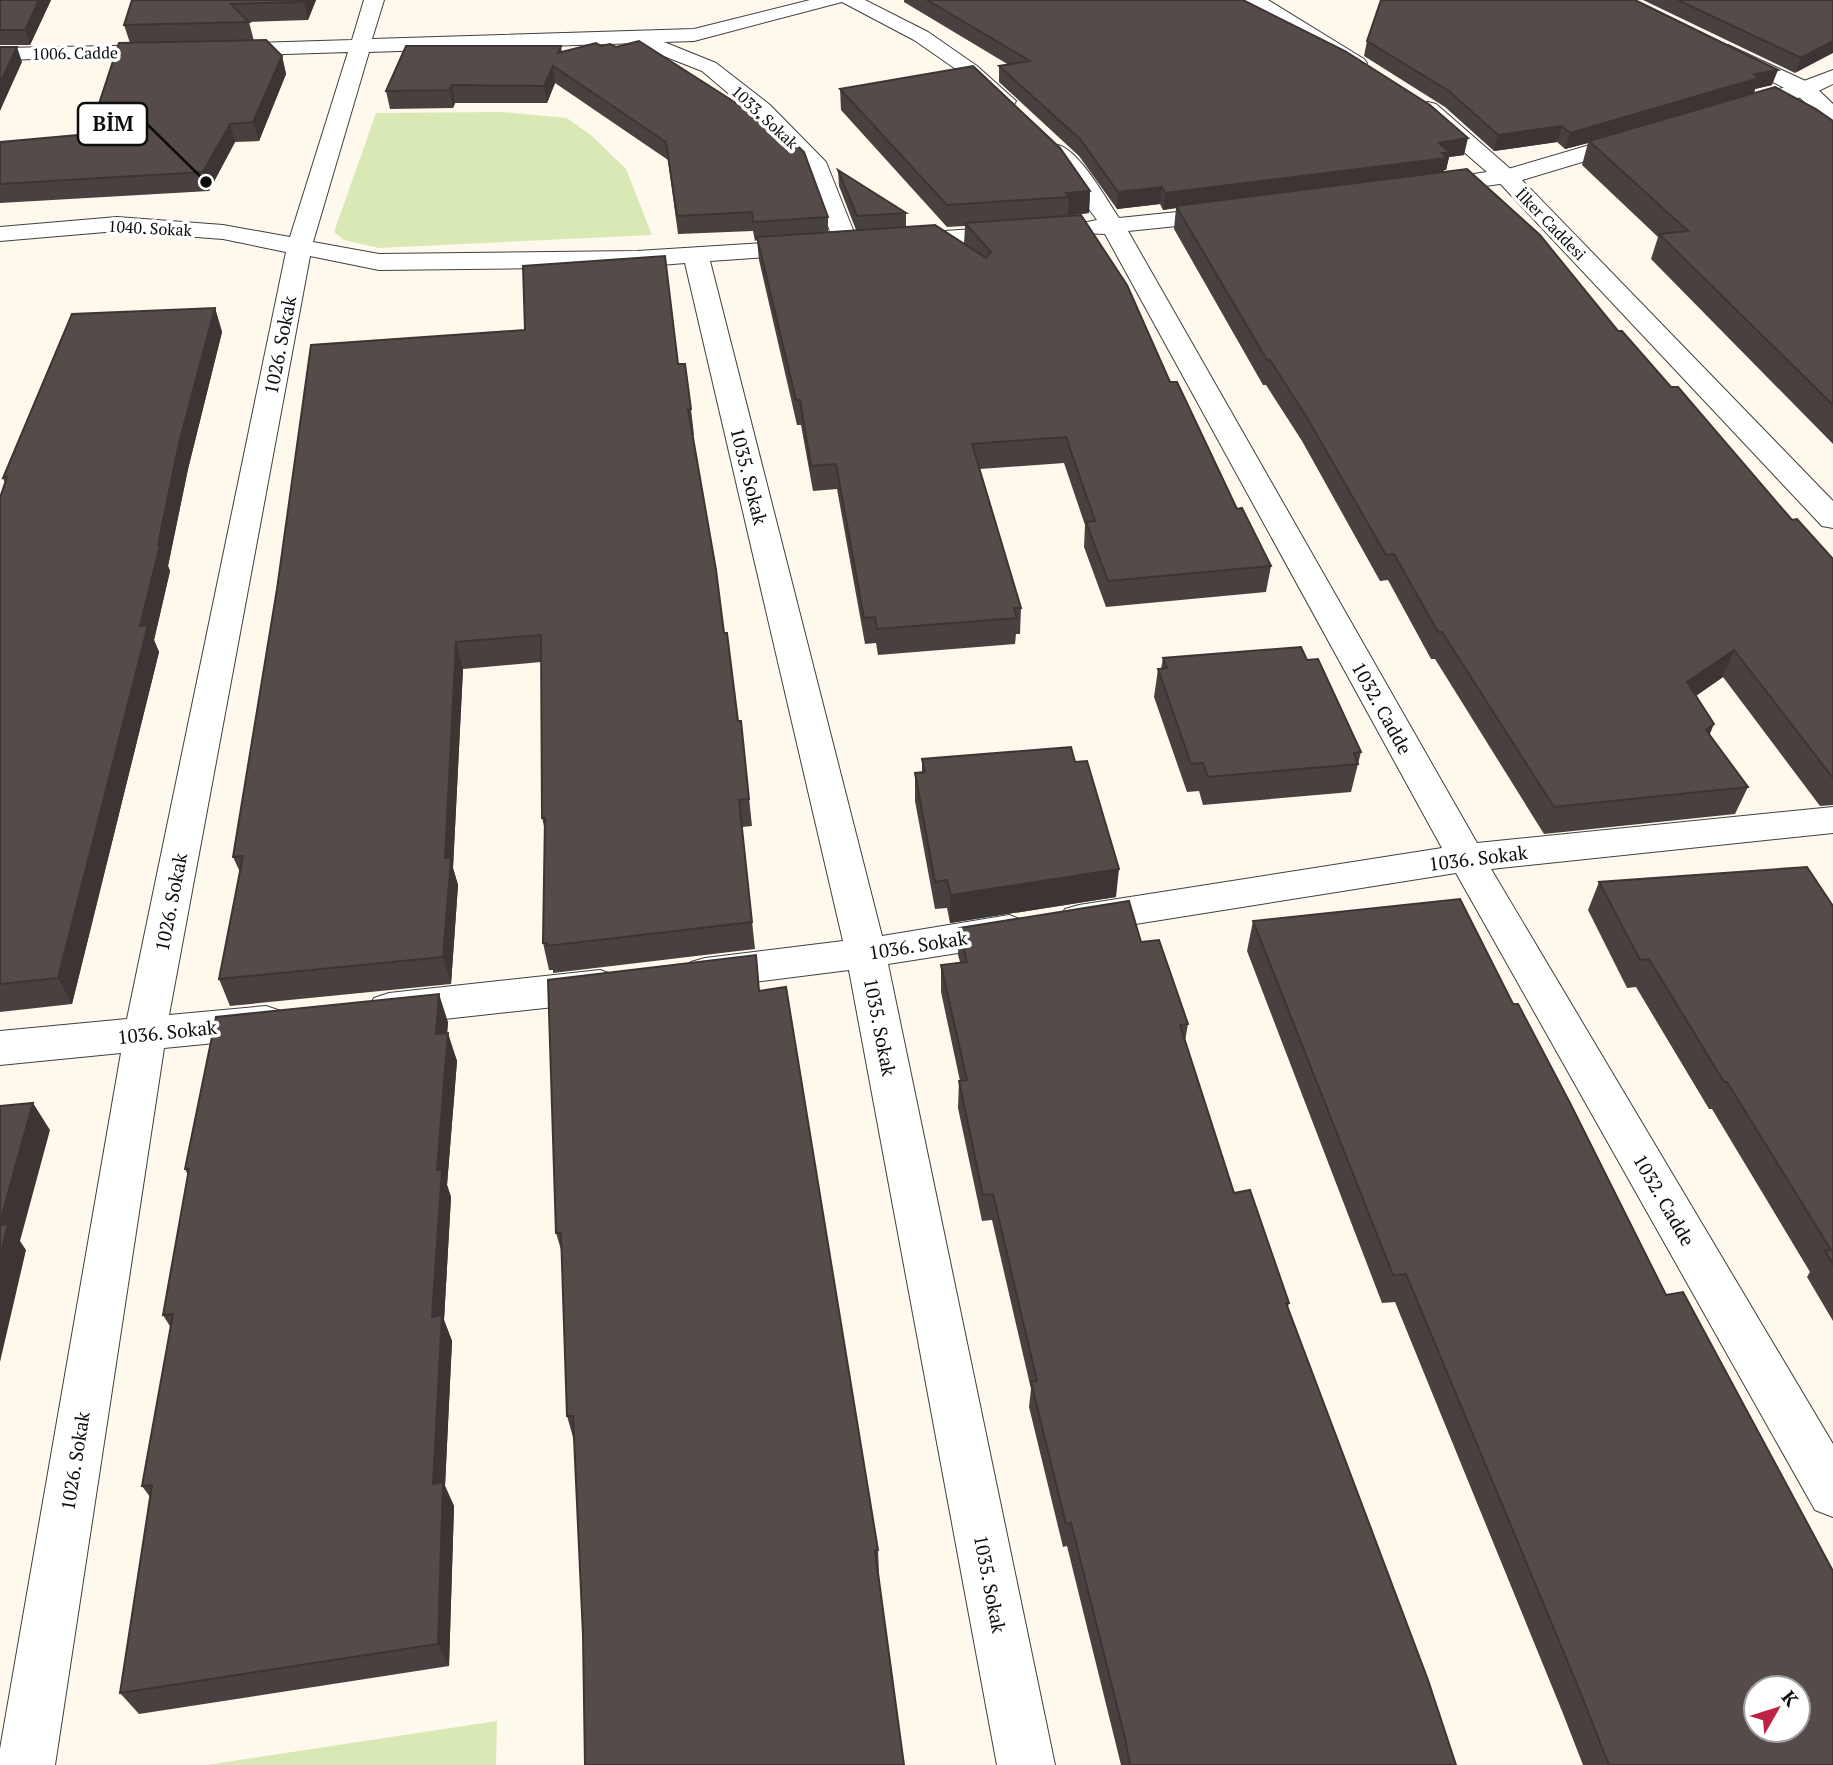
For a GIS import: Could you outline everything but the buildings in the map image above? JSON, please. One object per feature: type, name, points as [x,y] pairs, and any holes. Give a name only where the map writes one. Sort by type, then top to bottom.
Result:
[{"type":"street","name":"1026. Sokak","points":[[26,1765],[145,1034],[300,246],[374,0]]},
{"type":"street","name":"1033. Sokak","points":[[360,48],[694,35],[833,0]]},
{"type":"street","name":"1032. Cadde","points":[[850,0],[921,36],[970,70],[1069,163],[1113,226],[1466,858],[1833,1492]]},
{"type":"street","points":[[1255,0],[1369,71]]},
{"type":"street","name":"1033. Sokak","points":[[633,37],[709,67],[762,110],[818,167],[847,245]]},
{"type":"street","points":[[1706,40],[1804,89],[1833,116]]},
{"type":"street","points":[[209,50],[360,48]]},
{"type":"street","name":"1006. Cadde","points":[[0,54],[182,51]]},
{"type":"street","points":[[1713,116],[1804,89],[1833,76]]},
{"type":"street","points":[[1414,99],[1436,114],[1506,177]]},
{"type":"street","name":"İlker Caddesi","points":[[1648,135],[1506,177],[1833,519]]},
{"type":"street","points":[[1398,191],[1506,177]]},
{"type":"street","points":[[1073,229],[1251,211]]},
{"type":"street","name":"1040. Sokak","points":[[0,234],[117,224],[223,232],[379,262],[637,259],[1047,231]]},
{"type":"street","name":"1035. Sokak","points":[[696,255],[866,953],[1026,1765]]},
{"type":"street","name":"1036. Sokak","points":[[672,977],[866,953],[1466,858],[1833,820]]},
{"type":"street","points":[[354,1013],[631,982]]},
{"type":"street","name":"1036. Sokak","points":[[0,1048],[298,1019]]},
{"type":"green space","points":[[502,112],[567,118],[592,136],[626,169],[652,235],[379,248],[344,240],[334,232],[376,113]]},
{"type":"green space","points":[[497,1721],[496,1765],[206,1765]]},
{"type":"place","name":"BİM","points":[[206,182]]}]
